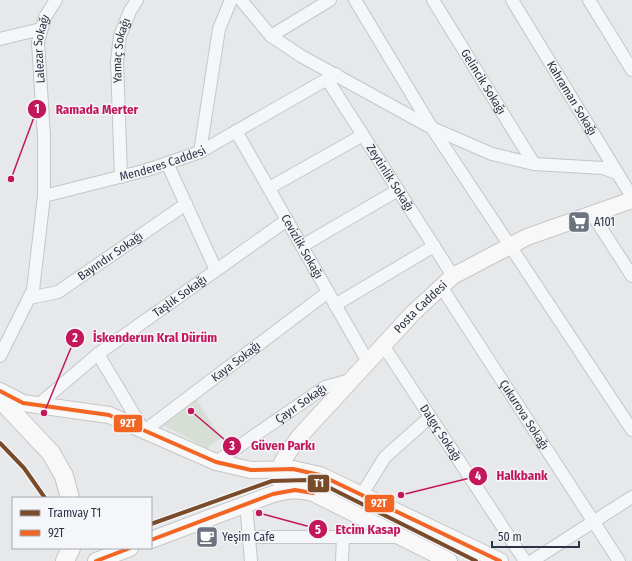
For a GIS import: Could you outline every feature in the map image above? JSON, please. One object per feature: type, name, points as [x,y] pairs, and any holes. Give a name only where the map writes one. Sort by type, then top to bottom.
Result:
[{"type":"main road","name":"Posta Caddesi","points":[[280,469],[287,454],[299,437],[350,380],[413,313],[448,282],[527,237],[632,200]]},
{"type":"main road","points":[[0,391],[23,403],[109,415],[216,462],[251,470],[294,469],[320,475],[500,561]]},
{"type":"main road","points":[[0,399],[51,453],[64,476],[70,497]]},
{"type":"main road","points":[[280,469],[280,480],[288,490]]},
{"type":"main road","points":[[152,540],[246,504],[288,490],[301,490],[313,493],[449,561]]},
{"type":"main road","points":[[65,561],[71,549]]},
{"type":"main road","points":[[89,549],[95,561],[127,549]]},
{"type":"street","name":"Lalezar Sokağı","points":[[0,356],[33,290],[44,196],[44,136],[38,42],[45,17],[56,0]]},
{"type":"street","name":"Yamaç Sokağı","points":[[121,177],[117,61],[120,36],[130,11],[137,0]]},
{"type":"street","points":[[233,0],[271,36],[332,76],[432,128],[492,154],[534,164],[603,168],[617,172]]},
{"type":"street","name":"Menderes Caddesi","points":[[44,196],[121,177],[200,152],[219,29],[233,0]]},
{"type":"street","points":[[271,36],[330,0]]},
{"type":"street","points":[[355,0],[432,128],[511,245],[632,430]]},
{"type":"street","name":"Gelincik Sokağı","points":[[433,0],[534,164]]},
{"type":"street","name":"Kahraman Sokağı","points":[[512,0],[632,197]]},
{"type":"street","points":[[589,0],[632,70]]},
{"type":"street","points":[[0,39],[42,29]]},
{"type":"street","points":[[200,152],[332,76]]},
{"type":"street","name":"Zeytinlik Sokağı","points":[[332,76],[363,135],[434,246],[448,282]]},
{"type":"street","name":"Cevizlik Sokağı","points":[[236,132],[368,362]]},
{"type":"street","points":[[268,188],[363,135]]},
{"type":"street","points":[[167,163],[216,270]]},
{"type":"street","points":[[302,246],[398,190]]},
{"type":"street","name":"Bayındır Sokağı","points":[[29,298],[58,292],[186,204]]},
{"type":"street","points":[[592,214],[632,276]]},
{"type":"street","name":"Taşlık Sokağı","points":[[38,405],[98,354],[287,220]]},
{"type":"street","points":[[335,305],[434,246]]},
{"type":"street","name":"Çukurova Sokağı","points":[[448,282],[592,522],[619,561]]},
{"type":"street","name":"Kaya Sokağı","points":[[144,431],[328,292]]},
{"type":"street","name":"Dalgıç Sokağı","points":[[383,345],[525,561]]},
{"type":"street","points":[[98,354],[144,431]]},
{"type":"street","name":"Çayır Sokağı","points":[[216,462],[326,388],[350,380]]},
{"type":"street","points":[[362,494],[385,457],[430,417]]},
{"type":"street","points":[[532,561],[632,497]]},
{"type":"street","points":[[246,504],[251,561]]},
{"type":"street","points":[[250,537],[403,537]]},
{"type":"street","points":[[342,561],[343,538]]},
{"type":"shaded area","points":[[196,399],[221,438],[207,448],[161,424]]},
{"type":"tram line","name":"T1","points":[[0,443],[24,468],[44,497]]},
{"type":"tram line","name":"T1","points":[[152,524],[272,481],[307,480],[322,484],[476,561]]},
{"type":"transit line","name":"92T","points":[[0,391],[23,403],[109,415],[216,462],[251,470],[293,469],[320,475],[500,561]]},
{"type":"transit line","name":"92T","points":[[152,540],[273,494],[295,490],[313,493]]},
{"type":"transit line","name":"92T","points":[[96,561],[127,549]]},
{"type":"place","name":"Ramada Merter","points":[[11,179]]},
{"type":"place","name":"A101","points":[[579,222]]},
{"type":"place","name":"Güven Parkı","points":[[191,411]]},
{"type":"place","name":"İskenderun Kral Dürüm","points":[[44,413]]},
{"type":"place","name":"Halkbank","points":[[401,495]]},
{"type":"place","name":"Etcim Kasap","points":[[259,513]]},
{"type":"place","name":"Yeşim Cafe","points":[[207,537]]}]
